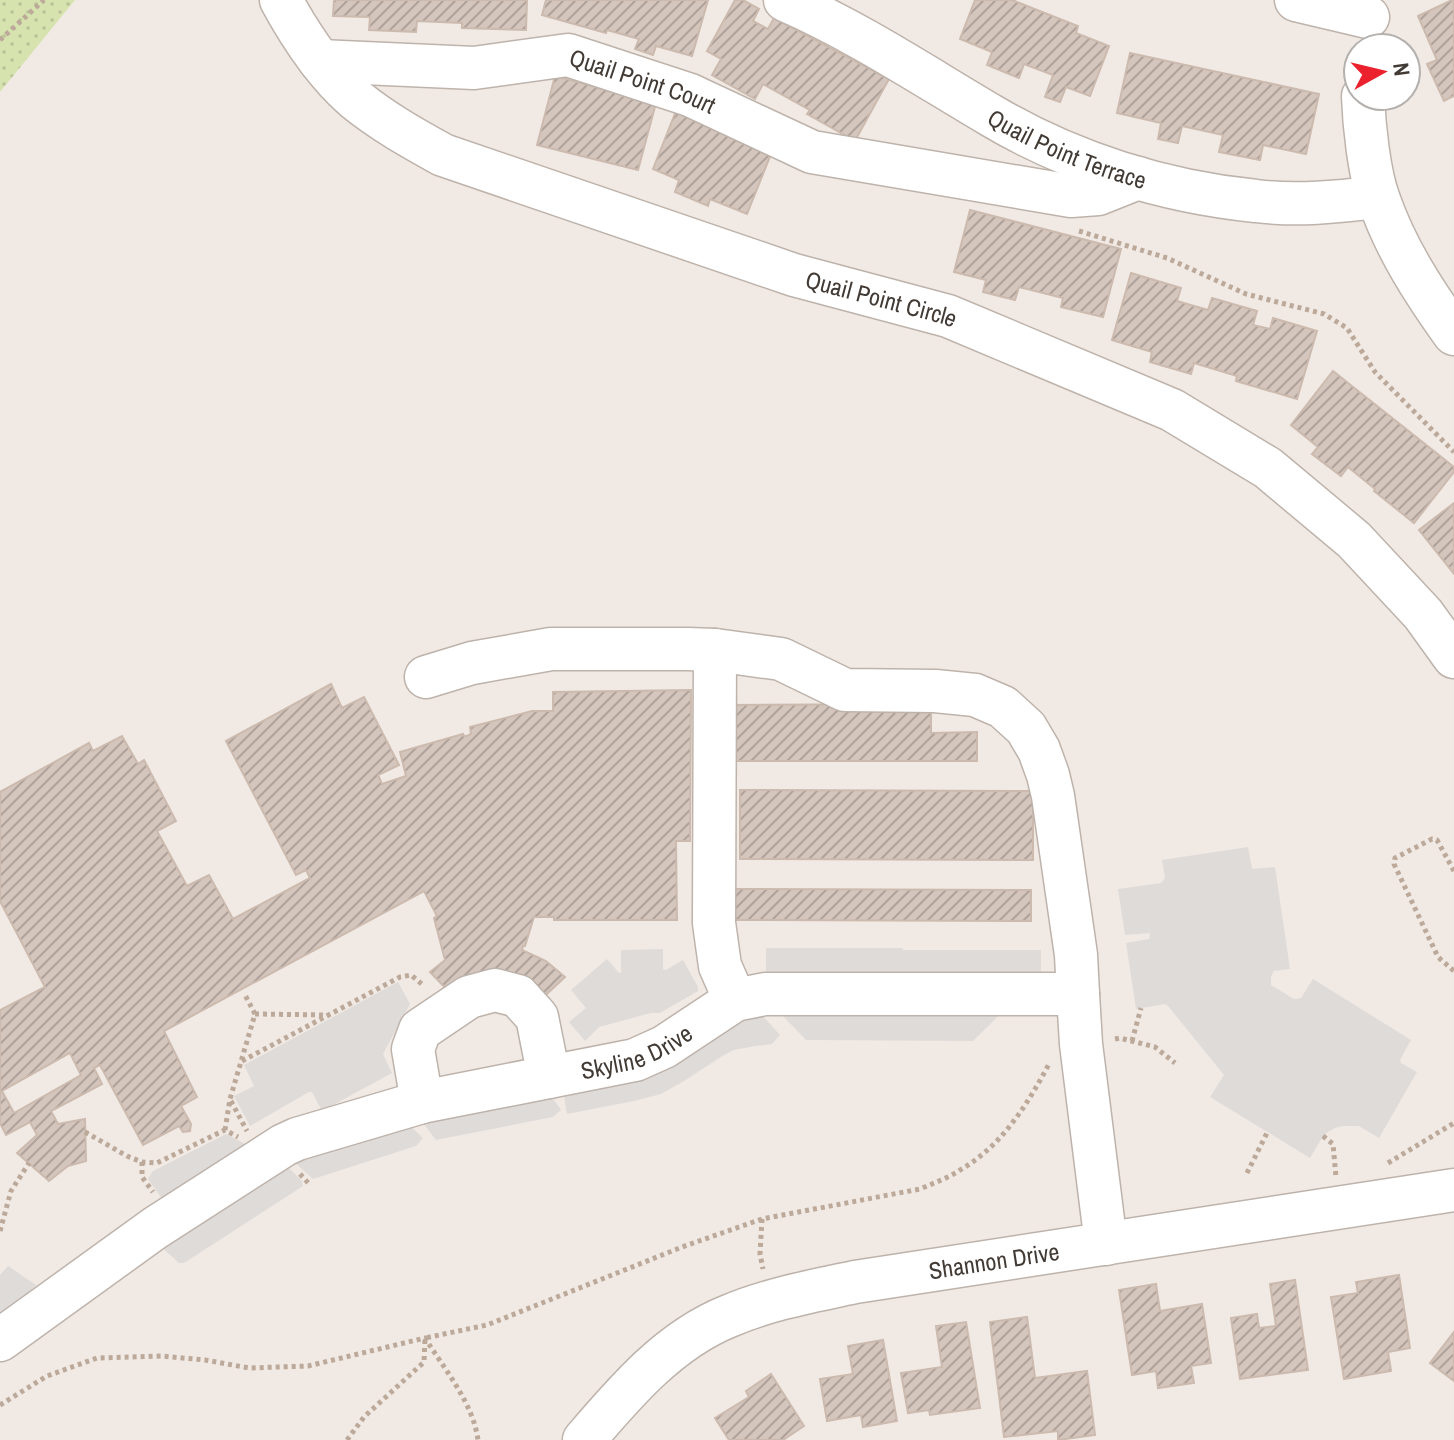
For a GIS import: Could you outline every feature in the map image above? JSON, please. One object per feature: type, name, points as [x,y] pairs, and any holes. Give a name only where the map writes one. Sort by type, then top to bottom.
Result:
[{"type":"street","name":"Quail Point Circle","points":[[281,0],[320,61],[353,97],[397,130],[443,155],[794,275],[948,316],[1172,410],[1268,468],[1354,540],[1423,614],[1454,657]]},
{"type":"street","name":"Quail Point Terrace","points":[[785,0],[892,55],[993,117],[1049,146],[1138,178],[1187,190],[1257,201],[1313,203],[1377,197]]},
{"type":"street","points":[[1296,0],[1368,22]]},
{"type":"street","name":"Quail Point Court","points":[[320,61],[474,68],[568,55],[690,95],[812,152],[1071,196],[1098,194],[1138,178]]},
{"type":"street","points":[[1365,112],[1377,197],[1397,244],[1420,286],[1454,334]]},
{"type":"street","points":[[426,677],[472,663],[551,649],[715,650],[781,659],[845,690],[935,691],[975,695],[1003,707],[1026,728],[1039,750],[1053,796],[1076,955],[1081,1044],[1106,1244]]},
{"type":"street","points":[[715,650],[714,923],[720,966],[735,1000]]},
{"type":"street","points":[[422,1102],[413,1049],[420,1030],[469,997],[495,990],[518,996],[537,1017],[549,1077]]},
{"type":"street","name":"Skyline Drive","points":[[0,1340],[155,1228],[297,1139],[422,1102],[635,1060],[664,1047],[735,1000],[765,994],[1078,994]]},
{"type":"street","name":"Shannon Drive","points":[[584,1440],[663,1356],[726,1317],[769,1302],[855,1282],[1454,1190]]},
{"type":"path","points":[[0,40],[44,0]]},
{"type":"path","points":[[1070,229],[1167,258],[1246,294],[1324,314],[1336,320],[1347,328],[1375,372],[1454,452]]},
{"type":"path","points":[[1454,871],[1437,840],[1432,839],[1395,858],[1394,864],[1438,957],[1454,968]]},
{"type":"path","points":[[242,1061],[400,977],[411,975],[423,985]]},
{"type":"path","points":[[225,1130],[230,1099],[255,1014],[244,993]]},
{"type":"path","points":[[1132,1041],[1141,1008]]},
{"type":"path","points":[[255,1014],[328,1015]]},
{"type":"path","points":[[1103,1040],[1120,1038],[1155,1047],[1175,1063]]},
{"type":"path","points":[[0,1405],[47,1376],[97,1358],[161,1356],[249,1368],[308,1366],[487,1325],[682,1247],[762,1219],[920,1189],[962,1169],[1007,1130],[1029,1101],[1053,1056]]},
{"type":"path","points":[[225,1130],[239,1138],[252,1139],[230,1099]]},
{"type":"path","points":[[1376,1171],[1454,1123]]},
{"type":"path","points":[[85,1132],[127,1156],[142,1162],[157,1163],[225,1130]]},
{"type":"path","points":[[1247,1173],[1267,1133]]},
{"type":"path","points":[[1323,1136],[1333,1144],[1336,1182]]},
{"type":"path","points":[[142,1162],[142,1177],[156,1196]]},
{"type":"path","points":[[0,1231],[11,1191],[29,1163]]},
{"type":"path","points":[[762,1219],[760,1254],[763,1272]]},
{"type":"path","points":[[347,1440],[364,1417],[424,1362],[425,1338]]},
{"type":"path","points":[[425,1338],[468,1405],[476,1424],[478,1440]]},
{"type":"green space","points":[[0,0],[75,0],[0,92]]},
{"type":"shaded area","points":[[1248,847],[1252,869],[1275,867],[1290,969],[1274,971],[1271,985],[1297,999],[1301,998],[1313,979],[1411,1040],[1400,1060],[1417,1072],[1379,1138],[1359,1126],[1335,1128],[1323,1136],[1310,1158],[1210,1097],[1224,1075],[1168,1006],[1136,1009],[1126,943],[1149,939],[1150,933],[1125,935],[1118,889],[1161,883],[1165,878],[1162,860]]},
{"type":"shaded area","points":[[766,948],[1041,950],[1041,974],[973,1041],[806,1040],[783,1016],[766,979]]},
{"type":"shaded area","points":[[663,949],[663,969],[683,960],[698,991],[660,1013],[599,1027],[585,1041],[569,1022],[586,1008],[571,990],[607,959],[621,973],[621,950]]},
{"type":"shaded area","points":[[398,982],[410,1004],[383,1054],[392,1073],[322,1111],[312,1092],[309,1092],[250,1126],[234,1096],[254,1086],[244,1065]]},
{"type":"shaded area","points":[[762,1015],[780,1035],[772,1044],[734,1050],[661,1094],[567,1114],[562,1085],[736,1020]]},
{"type":"shaded area","points":[[548,1091],[561,1110],[553,1117],[436,1140],[420,1119]]},
{"type":"shaded area","points":[[405,1121],[423,1138],[416,1146],[313,1179],[293,1161]]},
{"type":"shaded area","points":[[226,1134],[249,1146],[163,1200],[148,1179],[153,1171]]},
{"type":"shaded area","points":[[286,1165],[303,1186],[184,1263],[179,1263],[159,1245]]},
{"type":"shaded area","points":[[8,1266],[36,1285],[0,1320],[0,1275]]},
{"type":"building","points":[[334,0],[527,0],[526,30],[462,28],[462,23],[417,21],[416,32],[369,30],[370,17],[333,16]]},
{"type":"building","points":[[546,0],[708,0],[692,56],[656,46],[653,55],[635,49],[639,39],[542,15]]},
{"type":"building","points":[[735,0],[743,0],[759,9],[753,21],[768,29],[774,18],[889,79],[855,141],[807,114],[810,110],[763,84],[755,99],[712,75],[721,59],[707,51]]},
{"type":"building","points":[[975,0],[1012,0],[1078,26],[1076,33],[1109,46],[1090,96],[1066,87],[1060,102],[1045,97],[1053,75],[1024,64],[1019,78],[987,65],[992,52],[960,39]]},
{"type":"building","points":[[1452,0],[1454,96],[1444,101],[1427,64],[1437,60],[1418,16]]},
{"type":"building","points":[[1130,53],[1319,94],[1306,154],[1263,145],[1260,160],[1219,152],[1223,135],[1182,126],[1178,143],[1158,139],[1161,123],[1117,113]]},
{"type":"building","points":[[555,76],[656,103],[638,170],[537,145]]},
{"type":"building","points":[[676,111],[773,149],[747,214],[710,199],[708,206],[675,192],[679,180],[653,169]]},
{"type":"building","points":[[970,210],[1121,249],[1103,317],[1061,307],[1063,298],[1019,287],[1015,300],[983,292],[986,280],[954,272]]},
{"type":"building","points":[[1131,273],[1181,288],[1177,301],[1208,310],[1212,298],[1257,311],[1253,325],[1270,329],[1273,318],[1317,331],[1297,399],[1236,381],[1237,376],[1194,363],[1191,374],[1150,362],[1152,352],[1112,340]]},
{"type":"building","points":[[1333,371],[1454,467],[1454,472],[1414,523],[1348,467],[1341,476],[1312,454],[1318,447],[1291,425]]},
{"type":"building","points":[[1454,503],[1454,574],[1419,530]]},
{"type":"building","points":[[331,684],[342,708],[364,697],[399,765],[378,775],[382,784],[406,776],[400,752],[463,734],[467,736],[471,734],[470,727],[532,711],[553,711],[553,692],[691,690],[690,841],[676,841],[677,920],[554,920],[554,917],[534,917],[522,950],[546,961],[565,977],[534,1006],[459,1002],[430,972],[445,960],[434,918],[437,916],[424,891],[164,1031],[197,1097],[181,1106],[191,1124],[190,1131],[183,1132],[179,1126],[143,1145],[100,1065],[94,1068],[102,1084],[51,1111],[58,1124],[85,1119],[86,1161],[68,1166],[49,1181],[17,1153],[37,1135],[30,1122],[6,1135],[0,1123],[0,1010],[45,987],[0,901],[0,792],[89,743],[93,751],[122,736],[138,764],[144,760],[176,821],[157,831],[187,886],[209,875],[233,919],[310,878],[306,870],[296,875],[226,741]],"holes":[[[70,1053],[81,1075],[14,1113],[2,1091]]]},
{"type":"building","points":[[931,704],[931,733],[977,732],[977,761],[728,761],[728,705]]},
{"type":"building","points":[[740,790],[1033,791],[1033,860],[740,859]]},
{"type":"building","points":[[727,889],[1031,890],[1031,921],[727,920]]},
{"type":"building","points":[[1399,1275],[1410,1348],[1388,1352],[1391,1371],[1344,1379],[1331,1297],[1358,1293],[1356,1282]]},
{"type":"building","points":[[1295,1280],[1308,1370],[1240,1379],[1231,1318],[1257,1314],[1259,1328],[1276,1326],[1270,1284]]},
{"type":"building","points":[[1156,1284],[1160,1311],[1202,1304],[1211,1363],[1191,1366],[1194,1383],[1158,1388],[1156,1371],[1132,1375],[1119,1290]]},
{"type":"building","points":[[1027,1317],[1035,1378],[1087,1371],[1095,1435],[1058,1440],[1058,1431],[1004,1437],[990,1322]]},
{"type":"building","points":[[966,1322],[980,1408],[930,1415],[929,1410],[908,1413],[901,1373],[942,1367],[936,1326]]},
{"type":"building","points":[[1454,1332],[1454,1381],[1430,1363]]},
{"type":"building","points":[[883,1340],[897,1421],[863,1427],[861,1415],[827,1421],[820,1379],[853,1374],[848,1346]]},
{"type":"building","points":[[771,1374],[804,1426],[783,1440],[729,1440],[715,1418],[749,1397],[746,1391]]}]
